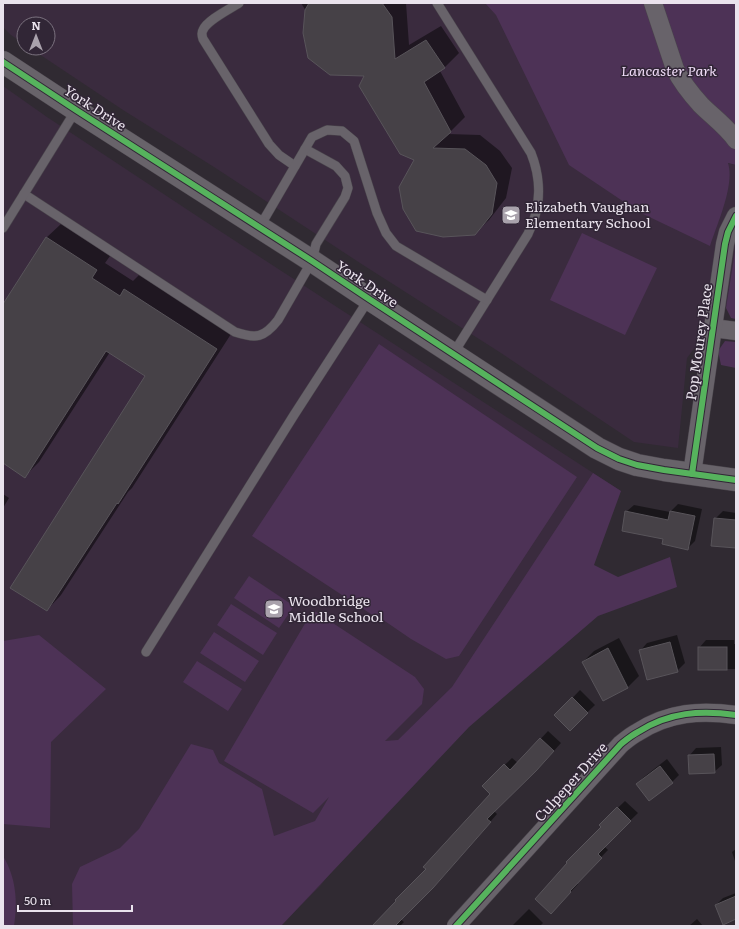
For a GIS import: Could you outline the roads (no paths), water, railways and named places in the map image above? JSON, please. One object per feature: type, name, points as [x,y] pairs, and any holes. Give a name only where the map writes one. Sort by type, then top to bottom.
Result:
[{"type":"street","points":[[652,3],[675,70],[691,94],[728,129],[736,140]]},
{"type":"street","name":"York Drive","points":[[3,62],[312,261],[597,448],[618,459],[637,465],[736,480]]},
{"type":"street","name":"Pop Mourey Place","points":[[692,474],[725,244],[728,232],[736,216]]},
{"type":"street","points":[[713,328],[736,331]]},
{"type":"street","name":"Culpeper Drive","points":[[456,926],[621,744],[638,732],[657,722],[674,716],[717,712],[736,715]]},
{"type":"lane","points":[[239,3],[208,22],[203,28],[202,39],[269,144],[279,155],[295,166]]},
{"type":"lane","points":[[437,3],[531,153],[538,179],[538,198],[535,217],[528,234],[453,354]]},
{"type":"lane","points":[[3,228],[76,110]]},
{"type":"lane","points":[[259,228],[312,137],[326,130],[342,131],[354,141],[377,213],[386,233],[396,246],[487,300]]},
{"type":"lane","points":[[24,194],[235,332],[255,336],[265,334],[278,320],[312,261],[316,244],[345,197],[348,188],[345,176],[336,166],[305,149]]},
{"type":"lane","points":[[146,652],[368,299]]},
{"type":"place","name":"Elizabeth Vaughan Elementary School","points":[[511,215]]},
{"type":"place","name":"Woodbridge Middle School","points":[[274,609]]},
{"type":"park label","name":"Lancaster Park","points":[[669,71]]}]
